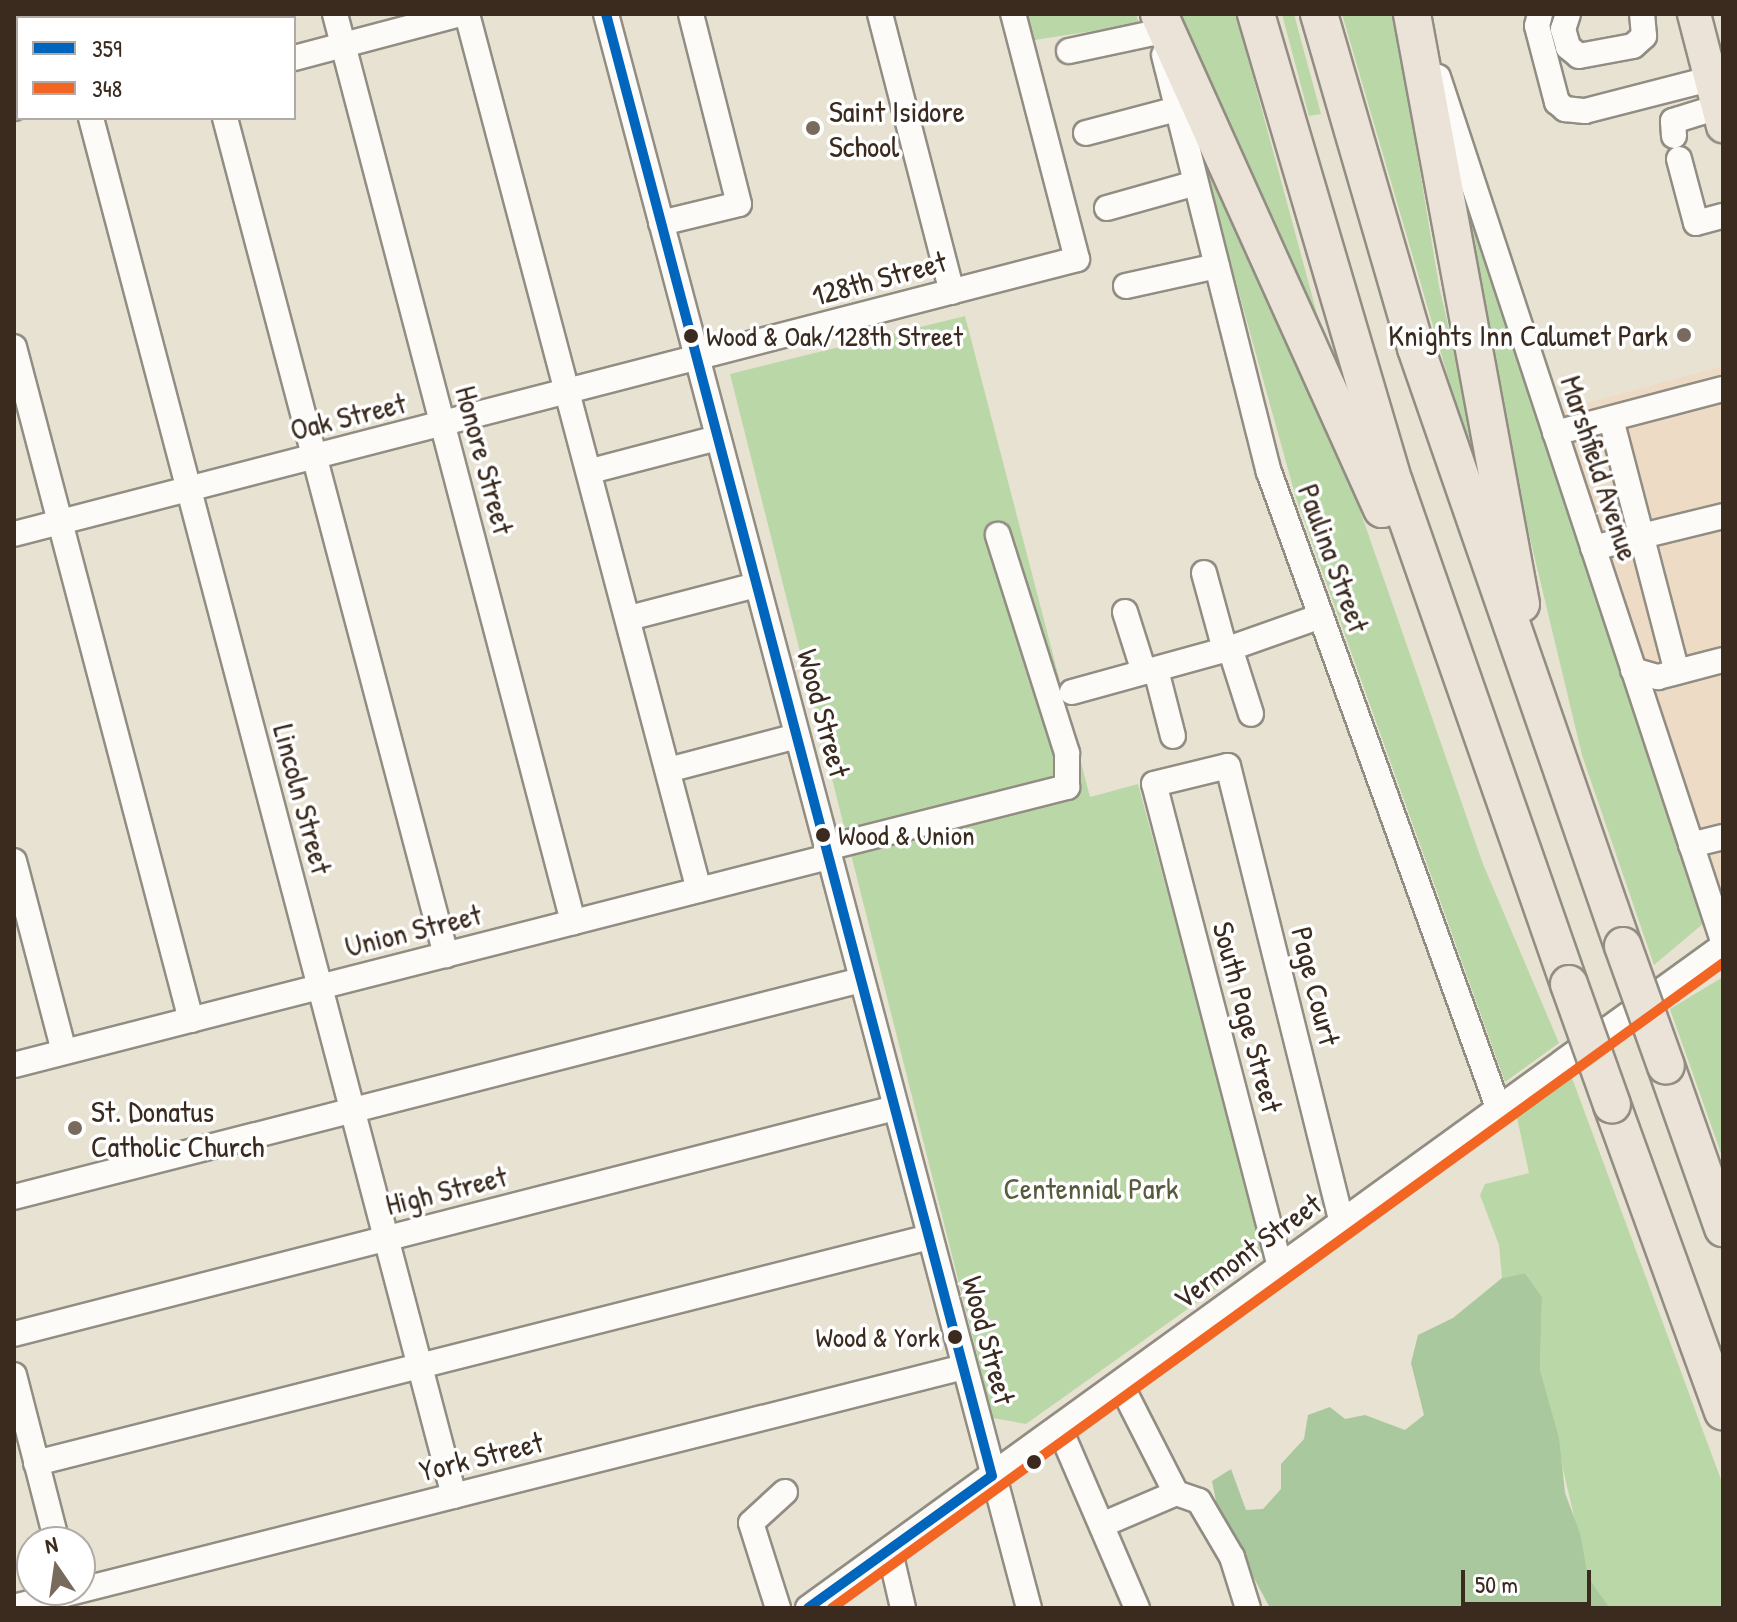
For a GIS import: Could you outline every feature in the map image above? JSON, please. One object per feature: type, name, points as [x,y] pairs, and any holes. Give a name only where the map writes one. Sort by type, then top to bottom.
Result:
[{"type":"highway","points":[[1256,14],[1356,363],[1518,841],[1723,1412]]},
{"type":"highway","points":[[1319,14],[1416,348],[1542,719],[1723,1228]]},
{"type":"highway","points":[[1414,14],[1542,719]]},
{"type":"highway","points":[[1157,20],[1388,522],[1518,841]]},
{"type":"main road","points":[[1694,14],[1718,101]]},
{"type":"street","name":"Honore Street","points":[[335,14],[573,922]]},
{"type":"street","points":[[296,57],[464,14],[570,392],[699,890]]},
{"type":"street","name":"Wood Street","points":[[606,14],[1029,1608]]},
{"type":"street","points":[[661,223],[739,204],[691,14]]},
{"type":"street","points":[[880,14],[952,292]]},
{"type":"street","name":"128th Street","points":[[698,359],[1077,259],[1013,14]]},
{"type":"street","name":"Marshfield Avenue","points":[[1414,14],[1723,944]]},
{"type":"street","points":[[1540,14],[1537,26],[1557,102],[1565,109],[1585,111],[1718,101]]},
{"type":"street","points":[[1568,14],[1566,38],[1579,56],[1633,46],[1644,36],[1642,14]]},
{"type":"street","points":[[1069,51],[1157,20]]},
{"type":"street","name":"Paulina Street","points":[[1157,20],[1269,472],[1499,1110]]},
{"type":"street","points":[[1718,101],[1673,121],[1696,223],[1723,216]]},
{"type":"street","points":[[1086,133],[1177,109]]},
{"type":"street","name":"Lincoln Street","points":[[92,120],[454,1496]]},
{"type":"street","points":[[226,120],[446,955]]},
{"type":"street","points":[[1107,208],[1196,183]]},
{"type":"street","points":[[1126,286],[1217,266]]},
{"type":"street","points":[[14,347],[191,1020]]},
{"type":"street","name":"Oak Street","points":[[14,534],[698,359]]},
{"type":"street","points":[[1555,433],[1723,389]]},
{"type":"street","points":[[1611,419],[1677,672]]},
{"type":"street","points":[[591,471],[718,438]]},
{"type":"street","points":[[1593,548],[1723,516]]},
{"type":"street","name":"Union Street","points":[[14,1065],[699,890],[1067,787],[1067,753],[998,535]]},
{"type":"street","points":[[1204,573],[1251,714]]},
{"type":"street","points":[[629,618],[757,585]]},
{"type":"street","points":[[1125,612],[1173,736]]},
{"type":"street","points":[[1072,692],[1228,649],[1321,616]]},
{"type":"street","points":[[1633,670],[1658,677],[1723,660]]},
{"type":"street","points":[[668,770],[797,736]]},
{"type":"street","name":"South Page Street","points":[[1228,766],[1154,784],[1280,1267]]},
{"type":"street","name":"Page Court","points":[[1228,766],[1342,1222]]},
{"type":"street","points":[[1691,845],[1723,837]]},
{"type":"street","points":[[14,861],[64,1052]]},
{"type":"street","name":"Vermont Street","points":[[808,1608],[890,1552],[1723,944]]},
{"type":"street","points":[[14,1197],[861,980]]},
{"type":"street","name":"High Street","points":[[14,1334],[895,1108]]},
{"type":"street","points":[[36,1463],[929,1237]]},
{"type":"street","name":"York Street","points":[[96,1590],[964,1367]]},
{"type":"street","points":[[14,1375],[53,1526]]},
{"type":"street","points":[[1120,1383],[1176,1493]]},
{"type":"street","points":[[1059,1427],[1104,1524],[1137,1608]]},
{"type":"street","points":[[778,1608],[751,1523],[785,1492]]},
{"type":"street","points":[[1104,1524],[1176,1493],[1199,1501],[1232,1557],[1248,1608]]},
{"type":"street","points":[[890,1552],[903,1608]]},
{"type":"shaded area","points":[[1723,366],[1723,895],[1561,410]]},
{"type":"green space","points":[[1021,14],[1136,14],[1139,24],[1028,41]]},
{"type":"green space","points":[[1172,14],[1236,14],[1340,399]]},
{"type":"green space","points":[[1282,14],[1294,14],[1321,114],[1309,116]]},
{"type":"green space","points":[[1342,14],[1394,14],[1439,286],[1475,440],[1467,442]]},
{"type":"green space","points":[[1451,141],[1704,923],[1654,965],[1582,755],[1504,430]]},
{"type":"green space","points":[[1210,158],[1339,450],[1483,864],[1559,1043],[1505,1082],[1296,498],[1204,167]]},
{"type":"green space","name":"Centennial Park","points":[[965,316],[1090,797],[1138,784],[1265,1254],[1026,1424],[993,1418],[730,374]]},
{"type":"green space","points":[[1723,977],[1723,1159],[1670,1009]]},
{"type":"green space","points":[[1572,1078],[1723,1485],[1723,1608],[1610,1608],[1588,1577],[1540,1370],[1542,1297],[1525,1273],[1502,1278],[1499,1245],[1480,1195],[1485,1184],[1529,1173],[1517,1118]]},
{"type":"green space","points":[[1525,1273],[1542,1297],[1540,1370],[1559,1438],[1565,1493],[1580,1533],[1588,1577],[1610,1608],[1270,1608],[1218,1511],[1212,1481],[1231,1469],[1246,1510],[1263,1509],[1281,1489],[1281,1464],[1304,1439],[1308,1415],[1330,1407],[1345,1419],[1365,1415],[1405,1430],[1424,1415],[1411,1363],[1418,1335],[1453,1318],[1502,1278]]},
{"type":"transit line","name":"359","points":[[606,14],[992,1476]]},
{"type":"transit line","name":"348","points":[[832,1608],[1723,963]]},
{"type":"transit line","name":"359","points":[[808,1608],[992,1476]]},
{"type":"place","name":"Saint Isidore School","points":[[813,128]]},
{"type":"place","name":"Knights Inn Calumet Park","points":[[1684,335]]},
{"type":"place","name":"Wood & Oak/128th Street","points":[[691,336]]},
{"type":"place","name":"Wood & Union","points":[[823,835]]},
{"type":"place","name":"St. Donatus Catholic Church","points":[[75,1128]]},
{"type":"place","name":"Wood & York","points":[[955,1337]]}]
